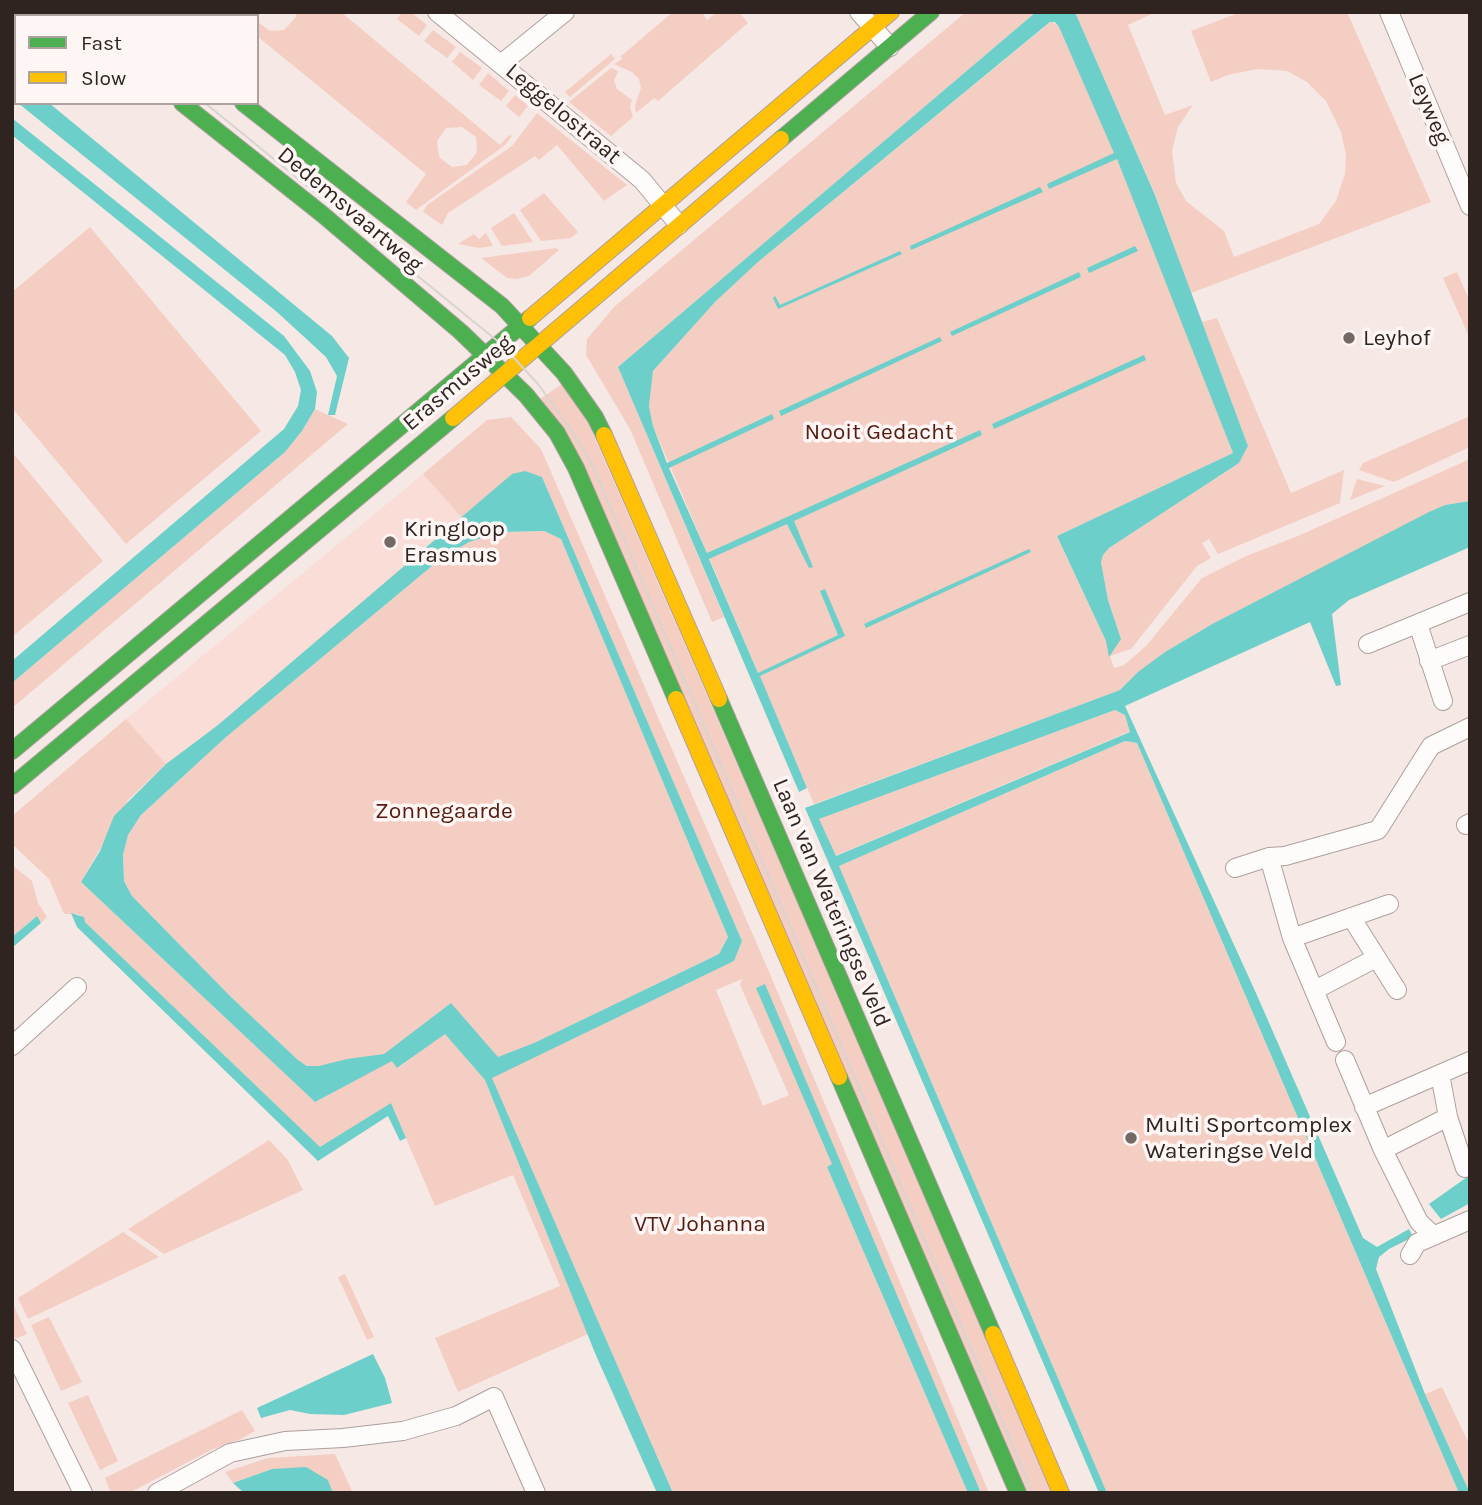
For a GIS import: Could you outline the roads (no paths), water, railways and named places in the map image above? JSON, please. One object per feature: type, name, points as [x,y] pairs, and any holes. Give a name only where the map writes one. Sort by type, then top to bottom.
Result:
[{"type":"street","name":"Leggelostraat","points":[[437,12],[642,180],[679,225]]},
{"type":"street","points":[[501,64],[565,12]]},
{"type":"street","points":[[859,12],[890,47]]},
{"type":"street","name":"Erasmusweg","points":[[12,751],[891,12]]},
{"type":"street","name":"Erasmusweg","points":[[12,786],[505,374],[932,12]]},
{"type":"street","name":"Leyweg","points":[[1389,12],[1470,206]]},
{"type":"street","name":"Dedemsvaartweg","points":[[184,105],[322,214],[505,374]]},
{"type":"street","name":"Dedemsvaartweg","points":[[246,105],[502,306],[538,345]]},
{"type":"street","name":"Laan van Wateringse Veld","points":[[538,345],[582,397],[611,449],[1061,1493]]},
{"type":"street","points":[[505,374],[532,401],[557,433],[576,468],[1018,1493]]},
{"type":"street","points":[[1368,644],[1470,602]]},
{"type":"street","points":[[1418,624],[1443,701]]},
{"type":"street","points":[[1429,661],[1470,645]]},
{"type":"street","points":[[1235,868],[1378,830],[1431,746],[1470,727]]},
{"type":"street","points":[[1269,857],[1292,938],[1336,1042]]},
{"type":"street","points":[[1292,938],[1389,904]]},
{"type":"street","points":[[1351,917],[1397,990]]},
{"type":"street","points":[[1315,990],[1376,958]]},
{"type":"street","points":[[12,1046],[77,987]]},
{"type":"street","points":[[1345,1060],[1383,1150],[1419,1222],[1434,1236]]},
{"type":"street","points":[[1364,1107],[1470,1061]]},
{"type":"street","points":[[1440,1074],[1448,1117],[1465,1168]]},
{"type":"street","points":[[1383,1150],[1448,1117]]},
{"type":"street","points":[[1410,1255],[1417,1243],[1470,1220]]},
{"type":"street","points":[[12,1349],[83,1493]]},
{"type":"street","points":[[167,1490],[230,1453],[285,1441],[402,1431],[456,1416],[494,1397],[536,1493]]},
{"type":"water","points":[[1036,12],[1075,12],[1155,195],[1248,446],[1239,463],[1109,548],[1103,555],[1101,562],[1108,600],[1121,639],[1109,657],[1106,641],[1057,536],[1233,453],[1117,159],[1049,189],[1047,184],[1114,153],[1059,27],[1055,22],[1050,22],[758,262],[715,302],[653,371],[649,406],[653,426],[667,463],[772,414],[774,419],[669,468],[707,553],[980,430],[982,435],[794,521],[813,567],[809,568],[787,524],[709,559],[758,673],[838,635],[820,591],[825,589],[845,636],[760,676],[807,788],[799,792],[618,367]]},
{"type":"water","points":[[20,105],[51,105],[332,336],[349,358],[335,415],[328,415],[337,376],[326,357],[277,312]]},
{"type":"water","points":[[12,118],[284,336],[310,371],[317,392],[315,409],[285,452],[12,683],[12,661],[284,429],[298,406],[301,390],[285,355],[12,135]]},
{"type":"water","points":[[1040,187],[1043,192],[911,250],[910,246]]},
{"type":"water","points":[[1135,246],[1138,251],[1089,273],[1087,268]]},
{"type":"water","points":[[900,251],[902,254],[778,309],[773,298],[775,296],[780,305]]},
{"type":"water","points":[[1079,272],[1081,277],[952,336],[950,332]]},
{"type":"water","points":[[940,337],[942,341],[781,416],[779,411]]},
{"type":"water","points":[[1144,355],[1146,360],[994,429],[992,424]]},
{"type":"water","points":[[525,471],[542,477],[742,941],[734,961],[492,1078],[673,1493],[657,1493],[595,1353],[485,1080],[445,1034],[397,1068],[392,1061],[315,1102],[81,882],[100,851],[114,816],[166,764],[218,725],[512,474]],"holes":[[[544,531],[561,539],[728,937],[719,954],[534,1043],[498,1057],[451,1003],[384,1054],[307,1066],[232,998],[132,896],[124,881],[123,855],[128,835],[141,815],[225,738],[438,561],[469,542],[502,532]]]},
{"type":"water","points":[[1470,501],[1470,547],[1349,600],[1332,614],[1341,685],[1336,686],[1310,622],[1125,706],[1256,993],[1363,1238],[1377,1247],[1409,1229],[1413,1237],[1379,1257],[1376,1269],[1425,1394],[1470,1493],[1459,1493],[1137,743],[1125,741],[839,866],[1107,1493],[1099,1493],[805,808],[1120,690],[1138,672],[1165,652],[1214,623],[1445,505]],"holes":[[[1115,710],[1125,715],[1130,732],[836,856],[819,819]]]},
{"type":"water","points":[[1029,549],[1031,552],[866,628],[864,624]]},
{"type":"water","points":[[71,913],[84,917],[85,922],[320,1147],[391,1103],[406,1138],[400,1141],[388,1116],[318,1161],[77,927]]},
{"type":"water","points":[[37,916],[41,923],[12,948],[12,937]]},
{"type":"water","points":[[765,984],[981,1493],[968,1493],[827,1167],[832,1164],[756,988]]},
{"type":"water","points":[[1470,1175],[1470,1203],[1441,1219],[1429,1204]]},
{"type":"water","points":[[373,1354],[385,1378],[392,1403],[344,1415],[310,1414],[290,1410],[261,1418],[257,1408]]},
{"type":"water","points":[[306,1467],[328,1480],[333,1493],[244,1493],[233,1483],[272,1469]]},
{"type":"tram line","points":[[207,105],[500,343],[538,384],[574,434],[593,467],[1033,1493]]},
{"type":"place","name":"Leyhof","points":[[1349,338]]},
{"type":"place","name":"Kringloop Erasmus","points":[[390,542]]},
{"type":"place","name":"Multi Sportcomplex Wateringse Veld","points":[[1131,1138]]},
{"type":"park label","name":"Nooit Gedacht","points":[[879,432]]},
{"type":"park label","name":"Zonnegaarde","points":[[444,811]]},
{"type":"park label","name":"VTV Johanna","points":[[700,1224]]}]
